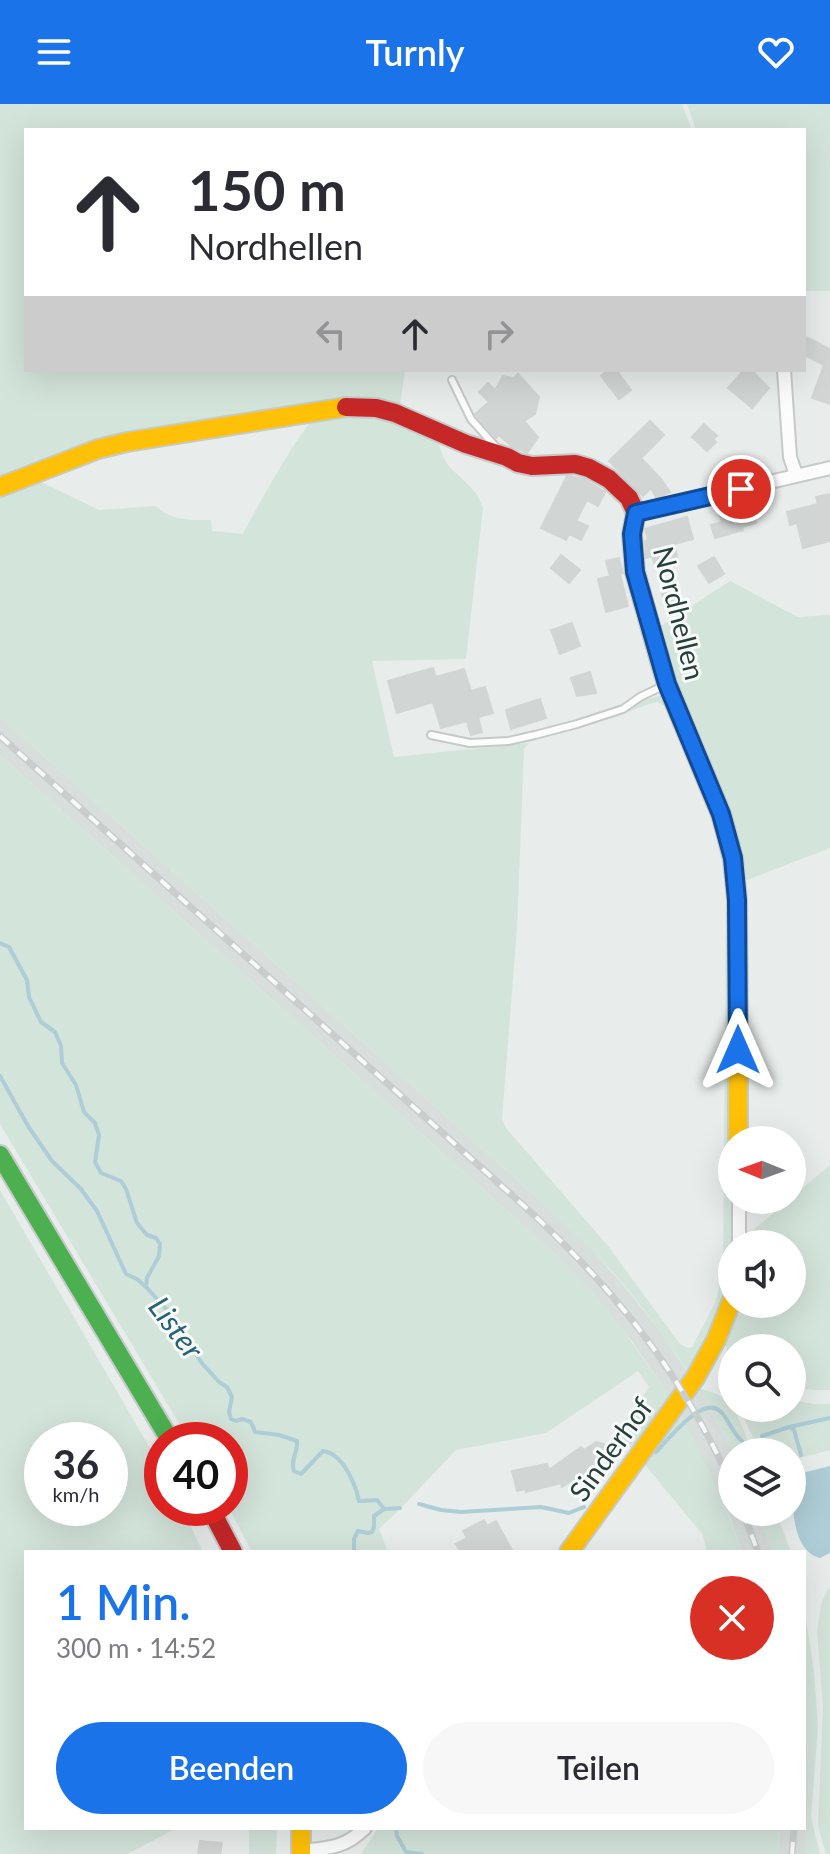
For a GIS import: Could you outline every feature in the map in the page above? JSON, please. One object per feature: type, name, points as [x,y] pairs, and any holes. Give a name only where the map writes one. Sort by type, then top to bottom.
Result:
[{"type":"street","points":[[784,372],[790,457],[796,475]]},
{"type":"street","name":"Nordhellen","points":[[0,487],[98,449],[127,442],[342,407],[376,408],[395,413],[518,463],[532,466],[575,464],[609,479],[629,498],[636,513],[632,534],[635,572],[667,684],[721,814],[733,858],[737,900],[738,1126]]},
{"type":"street","name":"Nordhellen","points":[[636,513],[830,468]]},
{"type":"street","points":[[0,1155],[159,1422]]},
{"type":"street","name":"Sinderhof","points":[[570,1550],[695,1378],[712,1352],[727,1318]]},
{"type":"street","points":[[219,1526],[232,1550]]},
{"type":"street","points":[[301,1830],[301,1852],[332,1848],[352,1840],[363,1830]]},
{"type":"lane","points":[[452,380],[471,419],[500,454]]},
{"type":"lane","points":[[431,735],[470,743],[508,741],[623,709],[667,684]]},
{"type":"shaded area","points":[[0,717],[588,1246],[659,1330],[698,1388],[725,1438],[718,1438],[718,1493],[671,1398],[632,1341],[592,1292],[555,1254],[0,755]]},
{"type":"shaded area","points":[[733,1526],[763,1526],[772,1550],[741,1550]]},
{"type":"shaded area","points":[[806,1728],[809,1772],[806,1854],[778,1854],[780,1830],[806,1830]]},
{"type":"green space","points":[[0,104],[682,104],[691,128],[24,128],[24,372],[405,372],[399,412],[369,403],[133,437],[0,480]]},
{"type":"green space","points":[[687,104],[830,104],[830,291],[806,291],[806,128],[695,128]]},
{"type":"green space","points":[[372,411],[436,434],[447,463],[473,490],[483,508],[466,659],[372,661],[394,757],[529,743],[524,749],[517,929],[502,1119],[506,1128],[608,1246],[680,1344],[692,1347],[718,1292],[718,1318],[688,1372],[626,1287],[538,1199],[0,717],[0,491],[33,478],[99,510],[156,506],[175,517],[211,520],[212,531],[243,534],[278,471],[309,424],[316,418],[343,412]]},
{"type":"green space","points":[[730,581],[798,617],[830,615],[830,848],[742,882],[740,848],[720,785],[672,676],[658,628]]},
{"type":"green space","points":[[663,695],[718,822],[731,895],[732,1126],[724,1126],[726,894],[715,832],[664,706],[657,702],[607,720],[645,700]]},
{"type":"green space","points":[[0,755],[564,1263],[624,1331],[671,1398],[635,1453],[617,1431],[649,1387],[638,1371],[546,1433],[456,1450],[379,1529],[387,1550],[251,1550],[238,1526],[248,1526],[248,1422],[178,1422],[0,1124]]},
{"type":"green space","points":[[830,1165],[830,1390],[806,1389],[806,1334],[728,1334],[732,1318],[806,1318],[806,1230],[753,1230],[772,1214],[806,1214],[806,1185]]},
{"type":"green space","points":[[0,1190],[144,1438],[144,1526],[191,1526],[202,1550],[24,1550],[24,1830],[173,1830],[127,1854],[0,1854]]},
{"type":"green space","points":[[723,1214],[732,1214],[732,1230],[723,1230]]},
{"type":"green space","points":[[698,1388],[718,1395],[718,1422],[740,1422],[747,1438],[725,1438]]},
{"type":"green space","points":[[806,1403],[830,1404],[830,1450],[806,1456],[806,1438],[753,1438],[746,1422],[806,1422]]},
{"type":"green space","points":[[679,1411],[718,1490],[718,1526],[733,1526],[741,1550],[707,1550],[703,1535],[642,1461]]},
{"type":"green space","points":[[763,1526],[781,1526],[790,1550],[772,1550]]},
{"type":"green space","points":[[830,1589],[830,1854],[826,1854],[818,1826],[823,1707],[817,1631],[821,1605]]},
{"type":"green space","points":[[806,1618],[818,1727],[811,1817],[820,1854],[806,1854],[809,1772]]},
{"type":"green space","points":[[249,1830],[277,1830],[276,1854],[249,1854]]},
{"type":"green space","points":[[377,1830],[780,1830],[778,1854],[361,1854]]},
{"type":"water","points":[[830,1466],[830,1553],[820,1558],[803,1546],[796,1526],[806,1526],[806,1472]]},
{"type":"building","points":[[806,337],[830,349],[830,404],[812,398],[824,365],[806,356]]},
{"type":"building","points":[[606,372],[618,372],[631,390],[619,399],[601,376]]},
{"type":"building","points":[[742,372],[753,372],[769,388],[752,408],[728,388]]},
{"type":"building","points":[[518,374],[539,397],[535,414],[524,421],[538,437],[527,453],[510,445],[499,435],[496,438],[475,414],[489,402],[479,392],[488,383],[495,390],[503,376],[514,378]]},
{"type":"building","points":[[650,421],[664,435],[641,458],[670,492],[657,499],[651,488],[643,496],[609,461]]},
{"type":"building","points":[[704,424],[717,436],[713,439],[716,442],[707,451],[692,437]]},
{"type":"building","points":[[567,476],[584,479],[605,492],[598,506],[587,500],[576,521],[588,526],[581,540],[569,534],[566,540],[541,528]]},
{"type":"building","points":[[830,494],[830,541],[803,548],[797,523],[790,525],[787,512],[818,504],[816,497]]},
{"type":"building","points":[[750,500],[756,523],[715,538],[711,525],[722,522],[718,509]]},
{"type":"building","points":[[687,517],[693,539],[674,544],[679,563],[656,569],[652,556],[646,558],[645,541],[648,540],[645,529]]},
{"type":"building","points":[[561,555],[580,570],[569,583],[551,568]]},
{"type":"building","points":[[714,557],[724,574],[709,583],[698,566]]},
{"type":"building","points":[[619,558],[623,573],[610,576],[606,561]]},
{"type":"building","points":[[620,574],[628,606],[606,612],[598,579]]},
{"type":"building","points":[[676,591],[680,606],[667,610],[662,594]]},
{"type":"building","points":[[572,623],[580,646],[560,654],[551,630]]},
{"type":"building","points":[[433,668],[436,677],[464,669],[471,691],[485,687],[493,713],[478,717],[482,732],[471,735],[467,721],[441,728],[433,702],[397,713],[388,681]]},
{"type":"building","points":[[590,672],[596,693],[577,696],[571,678]]},
{"type":"building","points":[[540,699],[546,718],[511,729],[506,710]]},
{"type":"building","points":[[596,1442],[614,1447],[594,1472],[588,1471],[562,1487],[561,1483],[526,1492],[525,1489],[517,1491],[512,1471],[547,1464],[549,1470],[581,1447],[584,1450]]},
{"type":"building","points":[[484,1520],[487,1526],[496,1521],[512,1550],[460,1550],[456,1544],[467,1538],[463,1531]]},
{"type":"building","points":[[200,1841],[222,1843],[220,1854],[198,1854]]},
{"type":"waterway","name":"Lister","points":[[0,943],[9,947],[27,980],[29,997],[41,1022],[55,1032],[61,1046],[62,1063],[76,1085],[84,1112],[95,1123],[99,1135],[95,1162],[101,1173],[121,1181],[137,1223],[160,1244],[159,1256],[147,1278],[146,1287],[170,1313],[176,1335],[190,1344],[201,1362],[227,1387],[232,1397],[231,1419],[251,1422],[255,1432],[297,1441],[293,1467],[301,1474],[323,1451],[330,1453],[347,1470],[359,1501],[377,1500],[384,1509],[374,1516],[372,1532],[358,1531],[354,1550]]},
{"type":"waterway","points":[[0,1076],[52,1161],[81,1189],[97,1211],[126,1274],[146,1287]]},
{"type":"waterway","points":[[656,1452],[686,1421],[704,1409],[720,1411],[739,1438]]},
{"type":"waterway","points":[[762,1436],[830,1418]]},
{"type":"waterway","points":[[791,1428],[796,1438]]},
{"type":"waterway","points":[[419,1504],[461,1512],[541,1507],[569,1513],[584,1507]]},
{"type":"waterway","points":[[384,1509],[400,1508]]},
{"type":"waterway","name":"Lister","points":[[396,1830],[406,1852],[422,1854]]},
{"type":"railway","points":[[0,736],[557,1237],[617,1301],[643,1334],[668,1369],[718,1456]]},
{"type":"railway","points":[[748,1526],[757,1550]]},
{"type":"railway","points":[[792,1854],[794,1830]]},
{"type":"traffic: fast","points":[[660,661],[721,814],[733,858],[737,900],[738,1025]]},
{"type":"traffic: fast","points":[[0,1155],[159,1422]]},
{"type":"traffic: slow","points":[[0,487],[98,449],[127,442],[346,407]]},
{"type":"traffic: slow","points":[[738,1025],[738,1126]]},
{"type":"traffic: slow","points":[[570,1550],[695,1378],[725,1318]]},
{"type":"traffic: slow","points":[[301,1830],[301,1854]]},
{"type":"traffic: jam","points":[[346,407],[376,408],[395,413],[518,463],[532,466],[575,464],[609,479],[629,498],[636,513],[632,534],[635,572],[660,661]]},
{"type":"traffic: jam","points":[[219,1526],[232,1550]]},
{"type":"route","points":[[738,1050],[737,900],[733,858],[721,814],[667,684],[635,572],[632,534],[636,513],[741,489]]}]
